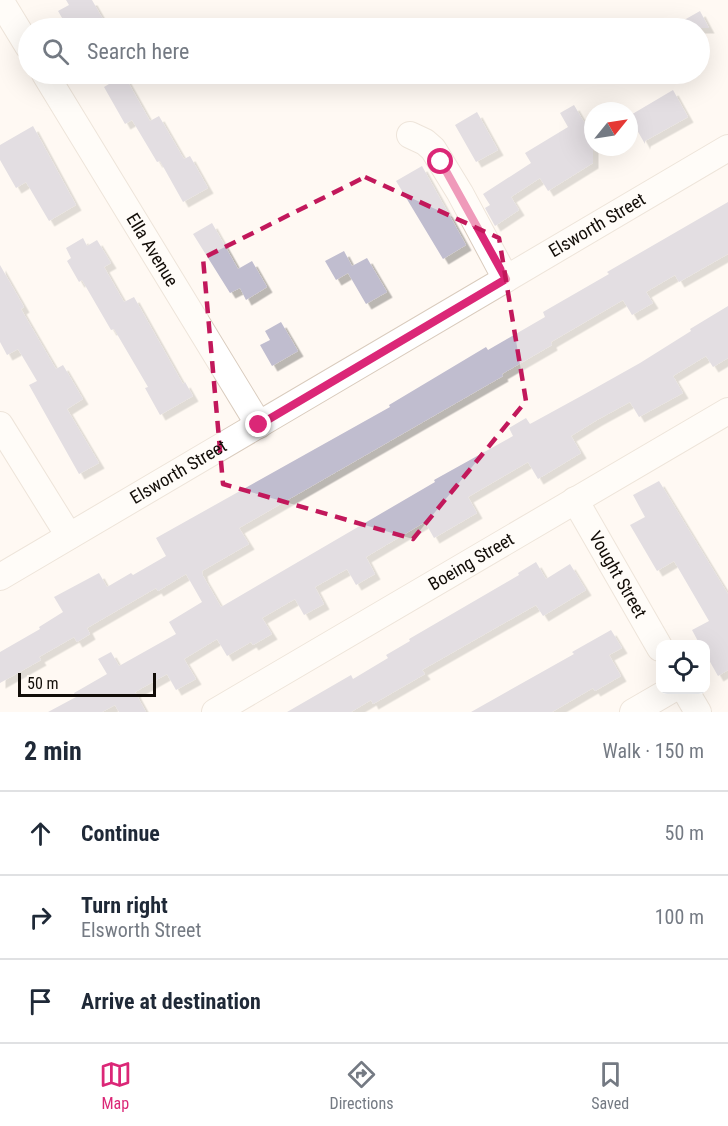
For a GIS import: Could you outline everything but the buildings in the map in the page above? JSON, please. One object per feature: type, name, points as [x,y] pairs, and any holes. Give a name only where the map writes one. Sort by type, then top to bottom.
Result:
[{"type":"street","points":[[0,0],[18,30]]},
{"type":"street","name":"Ella Avenue","points":[[51,84],[259,425]]},
{"type":"street","points":[[410,135],[425,142],[433,149],[460,193],[506,279]]},
{"type":"street","name":"Elsworth Street","points":[[0,577],[728,148]]},
{"type":"street","name":"Boeing Street","points":[[215,712],[728,411]]},
{"type":"street","points":[[0,425],[69,536]]},
{"type":"street","name":"Vought Street","points":[[575,500],[656,641]]},
{"type":"street","points":[[633,712],[664,694]]},
{"type":"street","points":[[687,694],[698,712]]},
{"type":"highlighted area","points":[[365,177],[499,238],[526,401],[413,539],[223,484],[203,258]]},
{"type":"route","points":[[259,425],[506,279],[441,162]]}]
